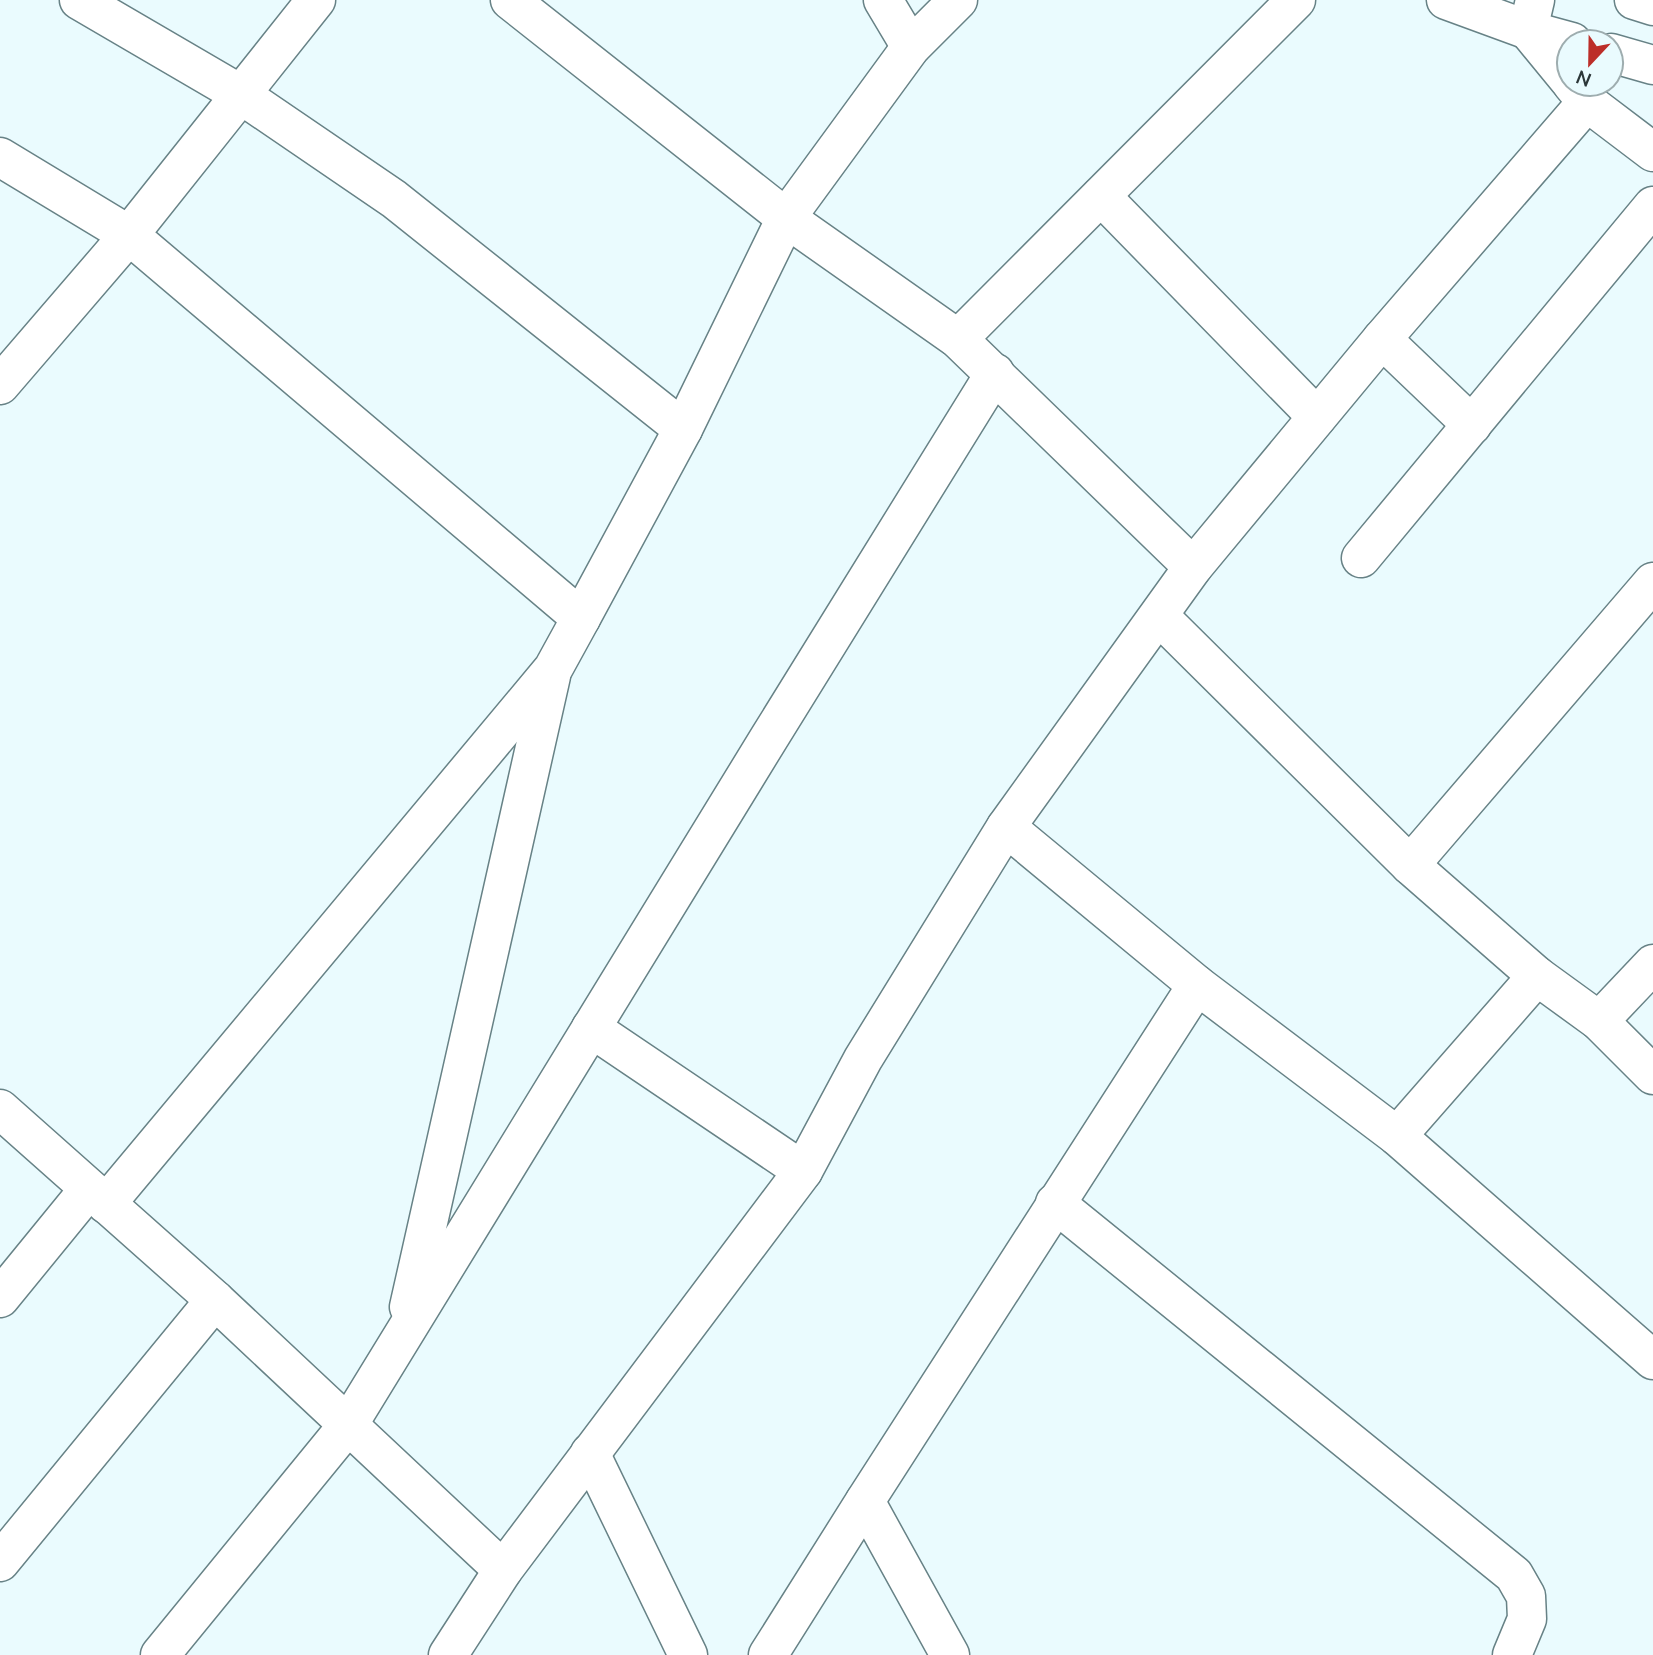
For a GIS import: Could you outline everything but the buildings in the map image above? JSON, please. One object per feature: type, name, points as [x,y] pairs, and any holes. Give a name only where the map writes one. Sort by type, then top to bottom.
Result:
[{"type":"main road","points":[[79,0],[240,94],[394,199],[683,429]]},
{"type":"main road","points":[[0,385],[15,347],[129,236],[316,0]]},
{"type":"main road","points":[[510,0],[786,218],[958,339],[1193,567]]},
{"type":"main road","points":[[883,0],[911,47]]},
{"type":"main road","points":[[0,1298],[98,1197],[553,669],[683,429],[786,218],[911,47],[958,0]]},
{"type":"main road","points":[[958,339],[1296,0]]},
{"type":"main road","points":[[1446,0],[1531,15],[1555,31]]},
{"type":"main road","points":[[1634,0],[1653,6]]},
{"type":"main road","points":[[1531,15],[1555,54]]},
{"type":"main road","points":[[1625,57],[1653,65]]},
{"type":"main road","points":[[448,1655],[503,1570],[803,1171],[863,1059],[1006,827],[1193,567],[1382,340],[1569,98]]},
{"type":"main road","points":[[1587,98],[1653,152]]},
{"type":"main road","points":[[0,158],[129,236],[581,618]]},
{"type":"main road","points":[[1101,196],[1317,417]]},
{"type":"main road","points":[[1361,558],[1653,206]]},
{"type":"main road","points":[[1382,340],[1472,425]]},
{"type":"main road","points":[[160,1655],[348,1425],[995,373]]},
{"type":"main road","points":[[1410,865],[1653,582]]},
{"type":"main road","points":[[1159,616],[1410,865],[1537,976],[1599,1021],[1653,1075]]},
{"type":"main road","points":[[402,1336],[553,669]]},
{"type":"main road","points":[[1006,827],[1196,985],[1397,1136],[1653,1360]]},
{"type":"main road","points":[[1599,1021],[1653,964]]},
{"type":"main road","points":[[1397,1136],[1537,976]]},
{"type":"main road","points":[[768,1655],[1196,985]]},
{"type":"main road","points":[[591,1028],[803,1171]]},
{"type":"main road","points":[[0,1109],[215,1300],[503,1570]]},
{"type":"main road","points":[[1055,1203],[1514,1575],[1526,1596],[1527,1619],[1512,1655]]},
{"type":"main road","points":[[0,1562],[215,1300]]},
{"type":"main road","points":[[590,1452],[688,1655]]},
{"type":"main road","points":[[864,1501],[950,1655]]}]
